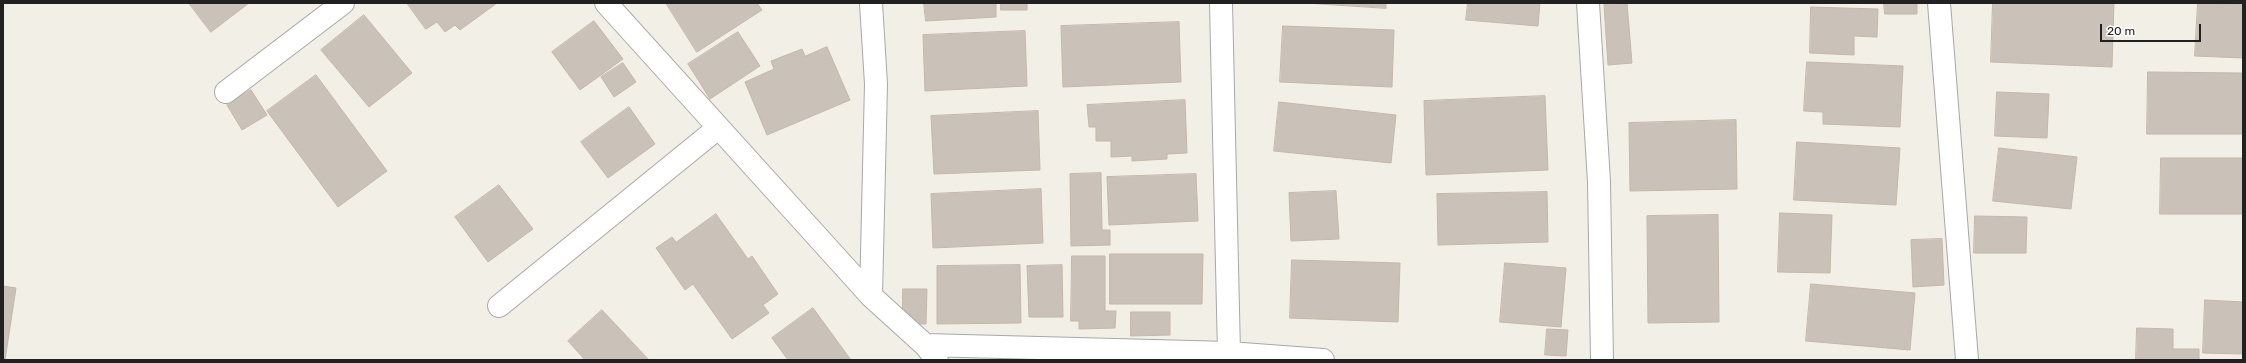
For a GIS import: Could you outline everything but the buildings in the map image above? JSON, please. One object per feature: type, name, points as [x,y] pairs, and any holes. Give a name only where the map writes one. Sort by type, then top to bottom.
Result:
[{"type":"street","points":[[226,92],[343,3]]},
{"type":"street","points":[[606,3],[871,296],[930,352],[1229,353],[1323,360]]},
{"type":"street","points":[[871,3],[876,84],[871,296]]},
{"type":"street","points":[[1221,3],[1229,353]]},
{"type":"street","points":[[1588,3],[1599,182],[1602,360]]},
{"type":"street","points":[[1939,3],[1967,360]]},
{"type":"street","points":[[499,306],[718,128]]}]
